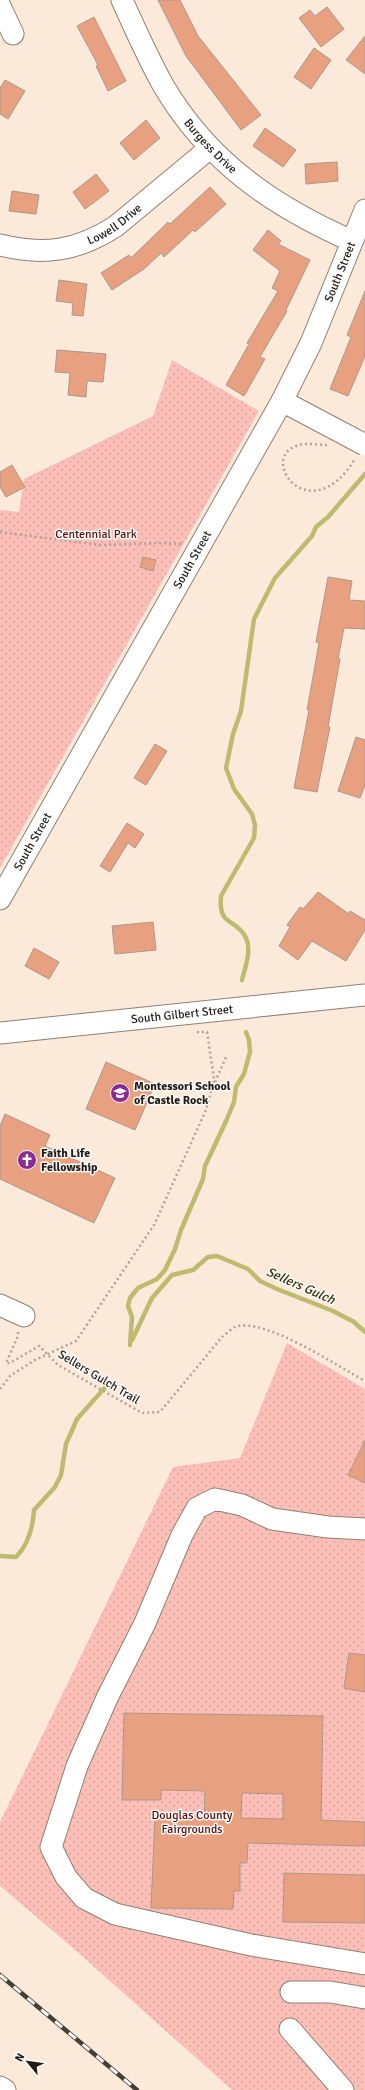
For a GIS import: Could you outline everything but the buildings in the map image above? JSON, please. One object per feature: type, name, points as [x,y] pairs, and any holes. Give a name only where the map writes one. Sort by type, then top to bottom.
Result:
[{"type":"street","name":"Burgess Drive","points":[[122,0],[164,86],[185,118],[210,148],[235,172],[270,198],[300,216],[352,241]]},
{"type":"street","points":[[0,6],[13,34]]},
{"type":"street","name":"Lowell Drive","points":[[0,245],[30,250],[51,251],[71,247],[102,235],[116,226],[210,148]]},
{"type":"street","name":"South Street","points":[[0,899],[282,401],[311,343],[365,210]]},
{"type":"street","points":[[282,401],[354,443]]},
{"type":"street","name":"South Gilbert Street","points":[[0,1033],[365,995]]},
{"type":"street","points":[[0,1305],[20,1322]]},
{"type":"street","points":[[365,1529],[328,1527],[272,1519],[242,1505],[215,1499],[197,1508],[182,1536],[145,1623],[107,1698],[77,1766],[52,1847],[66,1877],[84,1898],[115,1914],[251,1945],[365,1964]]},
{"type":"street","points":[[291,1992],[330,1992],[365,1998]]},
{"type":"street","points":[[290,2029],[343,2090]]},
{"type":"street","points":[[0,2087],[5,2090]]},
{"type":"path","points":[[339,442],[354,443],[345,474],[334,484],[322,489],[303,490],[294,485],[288,478],[284,460],[292,448],[304,444],[331,446],[339,442]]},
{"type":"path","points":[[0,532],[100,545],[158,543],[183,544]]},
{"type":"path","points":[[20,1322],[18,1336],[6,1359],[6,1363],[10,1363],[37,1346],[41,1347],[46,1355],[76,1341],[154,1225],[206,1110],[214,1079],[207,1032],[195,1032],[188,1028],[186,1014]]},
{"type":"path","points":[[212,1088],[227,1055]]},
{"type":"path","name":"Sellers Gulch Trail","points":[[0,1389],[10,1376],[46,1355],[58,1365],[142,1413],[160,1412],[222,1336],[235,1327],[247,1326],[263,1328],[284,1336],[365,1381]]},
{"type":"green space","name":"Centennial Park","points":[[172,360],[259,411],[0,868],[0,510],[19,512],[24,479],[153,416]]},
{"type":"green space","name":"Douglas County Fairgrounds","points":[[287,1343],[365,1389],[365,2090],[232,2090],[73,1948],[0,1886],[0,1822],[173,1467],[240,1458]]},
{"type":"waterway","points":[[242,980],[248,953],[248,943],[242,931],[225,918],[222,913],[221,896],[254,838],[255,825],[252,814],[234,789],[226,768],[233,734],[241,711],[254,619],[275,578],[312,536],[316,527],[328,517],[365,474]]},
{"type":"waterway","points":[[130,1345],[132,1317],[128,1306],[130,1298],[138,1288],[157,1279],[165,1270],[175,1249],[181,1230],[203,1179],[205,1166],[234,1102],[236,1087],[244,1074],[250,1052],[249,1040],[246,1032]]},
{"type":"waterway","name":"Sellers Gulch","points":[[132,1340],[152,1298],[172,1275],[193,1270],[208,1257],[217,1256],[248,1269],[260,1281],[333,1311],[354,1322],[365,1332]]},
{"type":"waterway","name":"Sellers Gulch","points":[[0,1556],[16,1557],[24,1547],[31,1529],[34,1510],[55,1487],[61,1475],[66,1444],[77,1419],[109,1383]]},
{"type":"railway","points":[[0,1975],[137,2090]]},
{"type":"place","name":"Montessori School of Castle Rock","points":[[120,1093]]},
{"type":"place","name":"Faith Life Fellowship","points":[[27,1160]]}]
